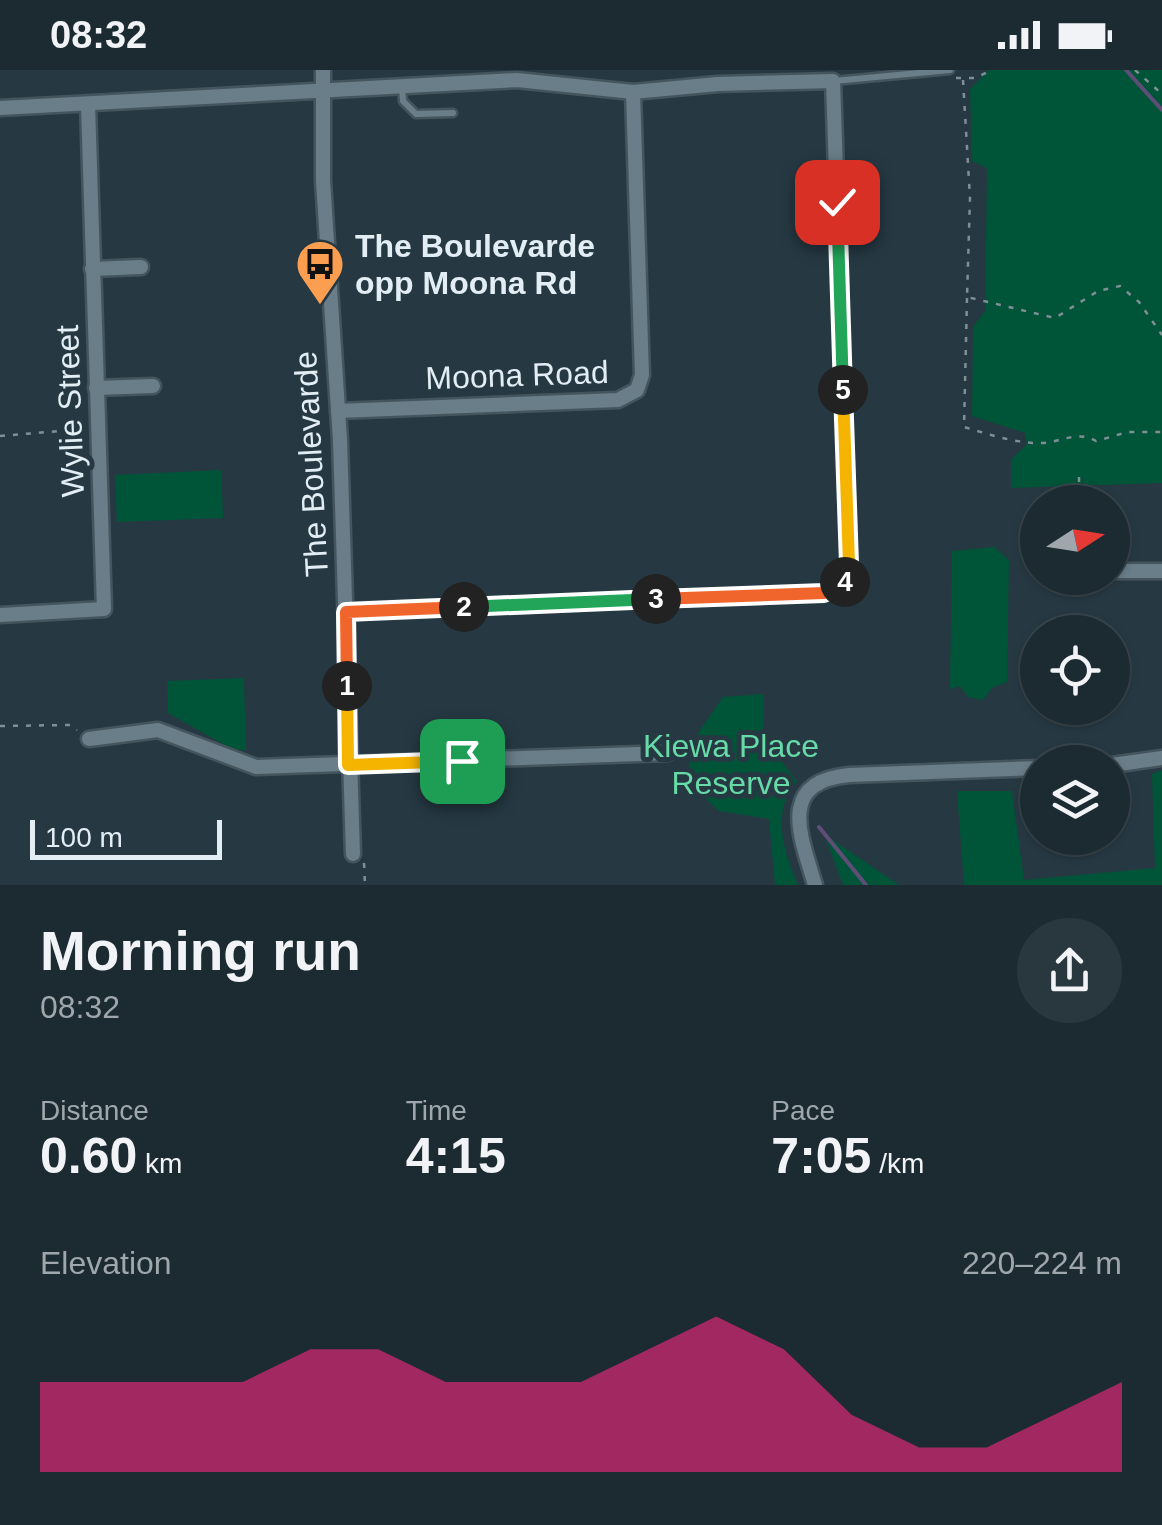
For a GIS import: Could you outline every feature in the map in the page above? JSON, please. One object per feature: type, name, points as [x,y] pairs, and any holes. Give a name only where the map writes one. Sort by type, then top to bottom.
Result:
[{"type":"street","name":"The Boulevarde","points":[[323,70],[327,284],[338,411],[352,854]]},
{"type":"street","points":[[0,108],[402,84],[528,80],[633,92],[718,84],[833,81],[849,564],[841,586],[824,593],[346,612]]},
{"type":"street","name":"Moona Road","points":[[338,411],[618,400],[636,390],[642,375],[633,92]]},
{"type":"street","name":"Wylie Street","points":[[0,614],[104,609],[88,105]]},
{"type":"street","points":[[92,269],[141,267]]},
{"type":"street","points":[[96,388],[153,386]]},
{"type":"street","points":[[1130,571],[1162,571]]},
{"type":"street","points":[[89,739],[149,729],[167,732],[244,766],[668,754]]},
{"type":"street","points":[[1130,762],[1162,758]]},
{"type":"street","points":[[815,885],[798,822],[803,799],[820,782],[849,775],[1020,769]]},
{"type":"lane","points":[[833,81],[892,73],[940,74],[950,70]]},
{"type":"lane","points":[[402,84],[403,101],[416,114],[453,113]]},
{"type":"path","points":[[940,74],[963,80],[992,70]]},
{"type":"path","points":[[1134,70],[1162,94]]},
{"type":"path","points":[[963,80],[970,198],[964,427],[1038,444],[1068,437],[1087,436],[1096,440],[1128,432],[1162,432]]},
{"type":"path","points":[[967,297],[1055,318],[1098,291],[1120,286],[1139,302],[1162,335]]},
{"type":"path","points":[[0,436],[98,428]]},
{"type":"path","points":[[1079,477],[1079,485]]},
{"type":"path","points":[[0,726],[70,725],[89,739]]},
{"type":"path","points":[[352,854],[365,854],[365,885]]},
{"type":"green space","points":[[989,70],[1162,70],[1162,483],[1011,488],[1011,460],[1027,444],[1025,433],[972,416],[973,327],[985,311],[987,168],[972,161],[970,89]]},
{"type":"green space","points":[[221,470],[223,518],[117,522],[115,475]]},
{"type":"green space","points":[[994,547],[1009,560],[1007,682],[992,688],[983,700],[968,697],[960,686],[950,689],[952,551]]},
{"type":"green space","points":[[244,678],[246,751],[230,748],[168,713],[167,681]]},
{"type":"green space","name":"Kiewa Place Reserve","points":[[763,694],[764,740],[797,781],[784,806],[782,832],[798,885],[775,885],[769,819],[719,811],[685,780],[699,731],[723,697]]},
{"type":"green space","points":[[1162,770],[1162,885],[964,885],[957,791],[1012,791],[1024,880],[1155,868],[1152,774]]},
{"type":"green space","points":[[824,834],[899,885],[843,885]]},
{"type":"waterway","points":[[1126,70],[1162,110]]},
{"type":"waterway","points":[[819,827],[866,885]]},
{"type":"place","name":"The Boulevarde opp Moona Rd","points":[[320,306]]},
{"type":"route","points":[[462,761],[348,765],[346,612],[824,593],[846,580],[849,564],[837,202]]}]
